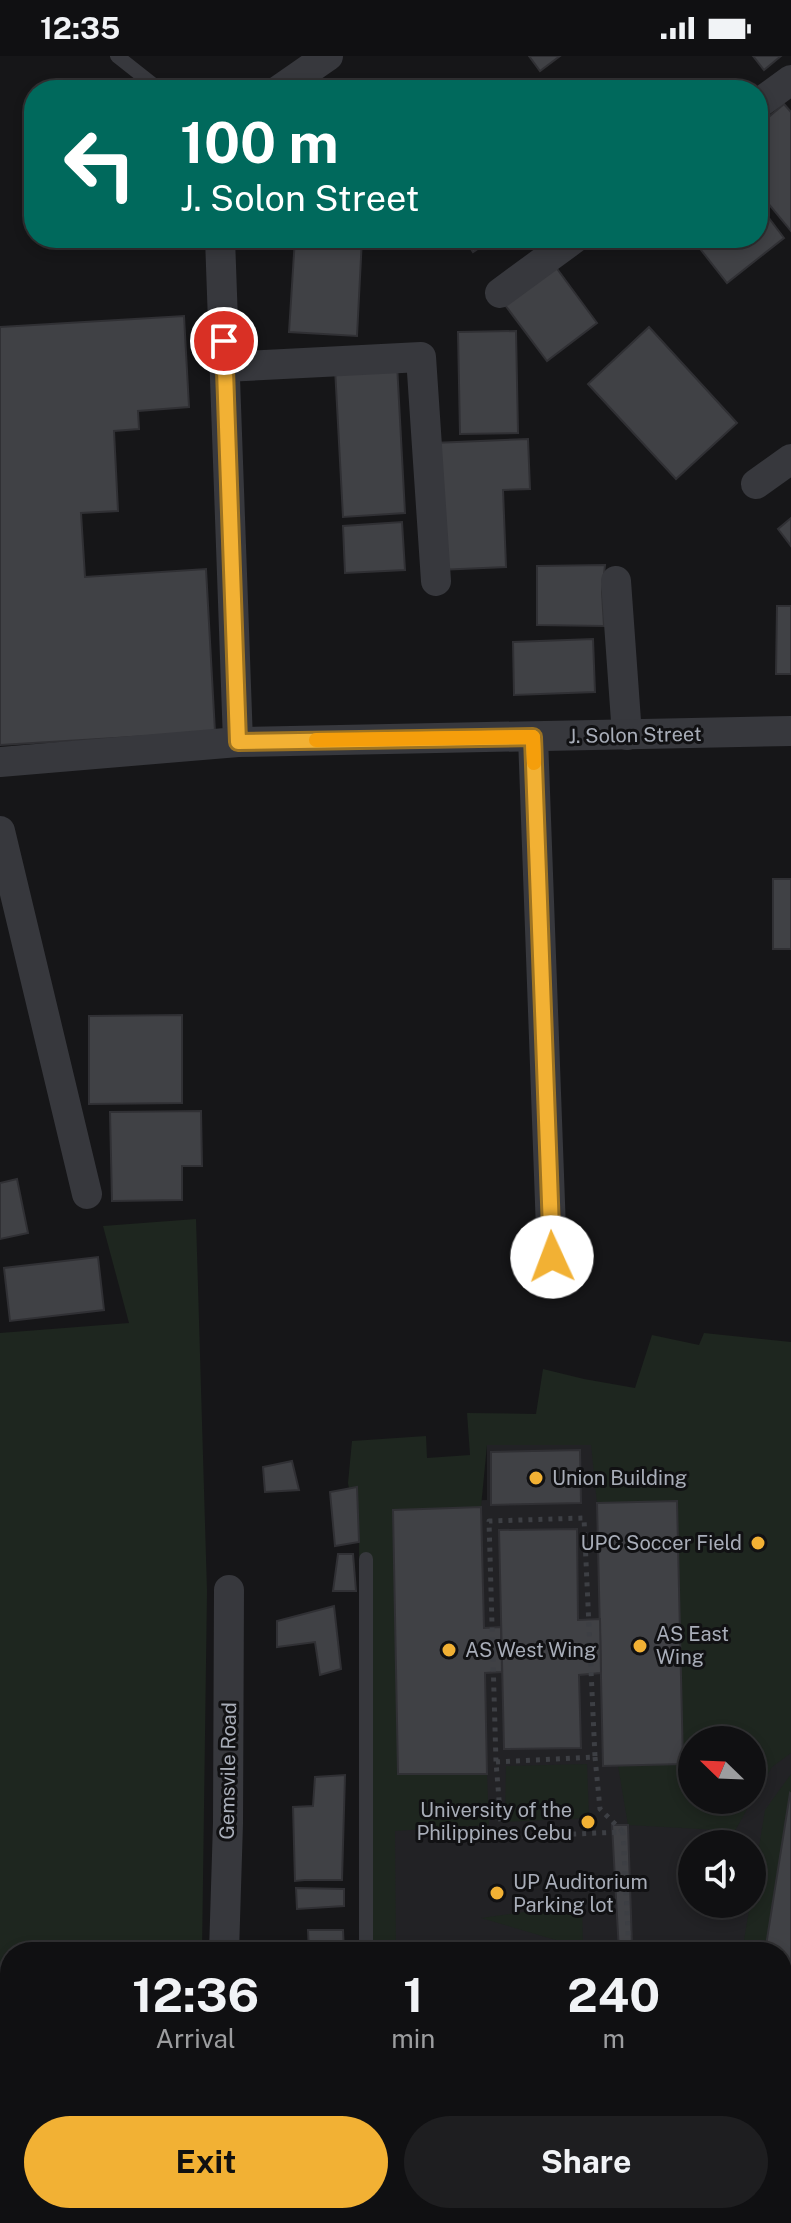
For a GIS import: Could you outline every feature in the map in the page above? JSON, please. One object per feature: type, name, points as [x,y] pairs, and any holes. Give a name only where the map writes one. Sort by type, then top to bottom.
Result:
[{"type":"street","points":[[293,80],[328,56]]},
{"type":"street","points":[[768,97],[791,80]]},
{"type":"street","points":[[220,248],[238,742]]},
{"type":"street","points":[[500,293],[561,248]]},
{"type":"street","points":[[225,367],[421,357],[436,581]]},
{"type":"street","points":[[756,484],[791,459]]},
{"type":"street","points":[[616,581],[627,735]]},
{"type":"street","name":"J. Solon Street","points":[[0,762],[238,742],[791,731]]},
{"type":"street","points":[[533,737],[552,1257]]},
{"type":"street","points":[[0,831],[87,1194]]},
{"type":"street","name":"Gemsvile Road","points":[[224,1942],[229,1590]]},
{"type":"lane","points":[[117,56],[147,80]]},
{"type":"lane","points":[[366,1559],[366,1942]]},
{"type":"path","points":[[623,1832],[502,1837],[496,1762],[489,1521],[584,1518],[600,1809],[623,1832],[628,1942]]},
{"type":"path","points":[[496,1762],[595,1757]]},
{"type":"shaded area","points":[[196,1219],[207,1591],[202,1942],[0,1942],[0,1333],[129,1323],[103,1226]]},
{"type":"shaded area","points":[[704,1333],[791,1342],[791,1753],[772,1767],[766,1777],[766,1726],[682,1726],[677,1501],[597,1503],[591,1445],[487,1445],[481,1507],[394,1510],[398,1774],[487,1774],[489,1825],[395,1831],[396,1942],[360,1942],[359,1542],[348,1483],[352,1441],[426,1436],[427,1458],[470,1455],[467,1413],[536,1414],[543,1369],[635,1388],[652,1335],[699,1345]]},
{"type":"shaded area","name":"University of the Philippines Cebu","points":[[719,1403],[791,1416],[791,1942],[385,1942],[382,1504],[487,1500],[487,1445],[591,1445]]},
{"type":"shaded area","points":[[678,1763],[678,1814],[744,1814],[736,1830],[628,1825],[618,1766]]},
{"type":"shaded area","points":[[587,1764],[589,1818],[505,1822],[506,1766]]},
{"type":"shaded area","points":[[791,1774],[791,1794],[767,1942],[744,1942],[748,1918],[766,1918],[766,1830],[762,1830],[766,1809]]},
{"type":"shaded area","points":[[582,1904],[583,1942],[563,1942],[481,1918]]},
{"type":"building","points":[[529,56],[560,56],[540,71]]},
{"type":"building","points":[[753,56],[781,56],[764,70]]},
{"type":"building","points":[[784,104],[791,112],[791,231],[768,203],[768,118]]},
{"type":"building","points":[[768,217],[784,238],[727,283],[701,250],[768,248]]},
{"type":"building","points":[[294,248],[361,248],[357,336],[289,332]]},
{"type":"building","points":[[555,266],[597,323],[547,361],[505,305]]},
{"type":"building","points":[[184,316],[189,407],[138,411],[139,429],[114,431],[118,511],[81,513],[85,577],[206,569],[215,732],[0,745],[0,327]]},
{"type":"building","points":[[649,327],[737,423],[676,479],[588,384]]},
{"type":"building","points":[[516,331],[518,433],[460,434],[458,332]]},
{"type":"building","points":[[397,364],[405,513],[343,517],[335,368]]},
{"type":"building","points":[[528,439],[530,489],[503,490],[506,567],[438,570],[433,443]]},
{"type":"building","points":[[791,518],[791,546],[778,529]]},
{"type":"building","points":[[402,522],[405,570],[345,573],[343,526]]},
{"type":"building","points":[[605,565],[602,592],[604,626],[537,625],[537,566]]},
{"type":"building","points":[[777,606],[791,606],[791,674],[776,674]]},
{"type":"building","points":[[593,639],[595,692],[514,695],[513,642]]},
{"type":"building","points":[[773,879],[791,879],[791,949],[773,949]]},
{"type":"building","points":[[182,1015],[182,1103],[89,1104],[89,1016]]},
{"type":"building","points":[[201,1111],[202,1166],[182,1166],[182,1200],[112,1201],[110,1112]]},
{"type":"building","points":[[17,1179],[28,1233],[0,1239],[0,1183]]},
{"type":"building","points":[[98,1257],[104,1310],[10,1321],[4,1268]]},
{"type":"building","name":"Union Building","points":[[580,1450],[581,1503],[491,1505],[491,1452]]},
{"type":"building","points":[[292,1461],[299,1490],[265,1492],[263,1467]]},
{"type":"building","points":[[357,1487],[359,1542],[335,1546],[330,1492]]},
{"type":"building","name":"AS East Wing","points":[[677,1501],[682,1726],[678,1726],[678,1764],[603,1766],[597,1503]]},
{"type":"building","name":"AS West Wing","points":[[481,1507],[484,1628],[501,1627],[502,1672],[485,1673],[487,1774],[398,1774],[393,1510]]},
{"type":"building","points":[[577,1529],[578,1620],[600,1619],[601,1673],[579,1675],[581,1748],[504,1749],[499,1530]]},
{"type":"building","points":[[338,1554],[353,1554],[356,1591],[333,1591]]},
{"type":"building","points":[[334,1606],[341,1669],[320,1675],[315,1642],[277,1647],[277,1621]]},
{"type":"building","points":[[345,1775],[342,1880],[295,1881],[293,1807],[313,1806],[315,1777]]},
{"type":"building","points":[[790,1793],[791,1942],[767,1942]]},
{"type":"building","points":[[612,1825],[628,1825],[632,1942],[618,1942]]},
{"type":"building","points":[[296,1888],[344,1889],[344,1906],[297,1909]]},
{"type":"building","points":[[308,1930],[343,1930],[344,1942],[309,1942]]},
{"type":"slow traffic","points":[[316,740],[533,737],[534,763]]},
{"type":"place","name":"Union Building","points":[[536,1478]]},
{"type":"place","name":"UPC Soccer Field","points":[[758,1543]]},
{"type":"place","name":"AS East Wing","points":[[640,1646]]},
{"type":"place","name":"AS West Wing","points":[[449,1650]]},
{"type":"place","name":"University of the Philippines Cebu","points":[[588,1822]]},
{"type":"place","name":"UP Auditorium Parking lot","points":[[497,1893]]},
{"type":"route","points":[[224,341],[238,742],[533,737],[552,1257]]}]
